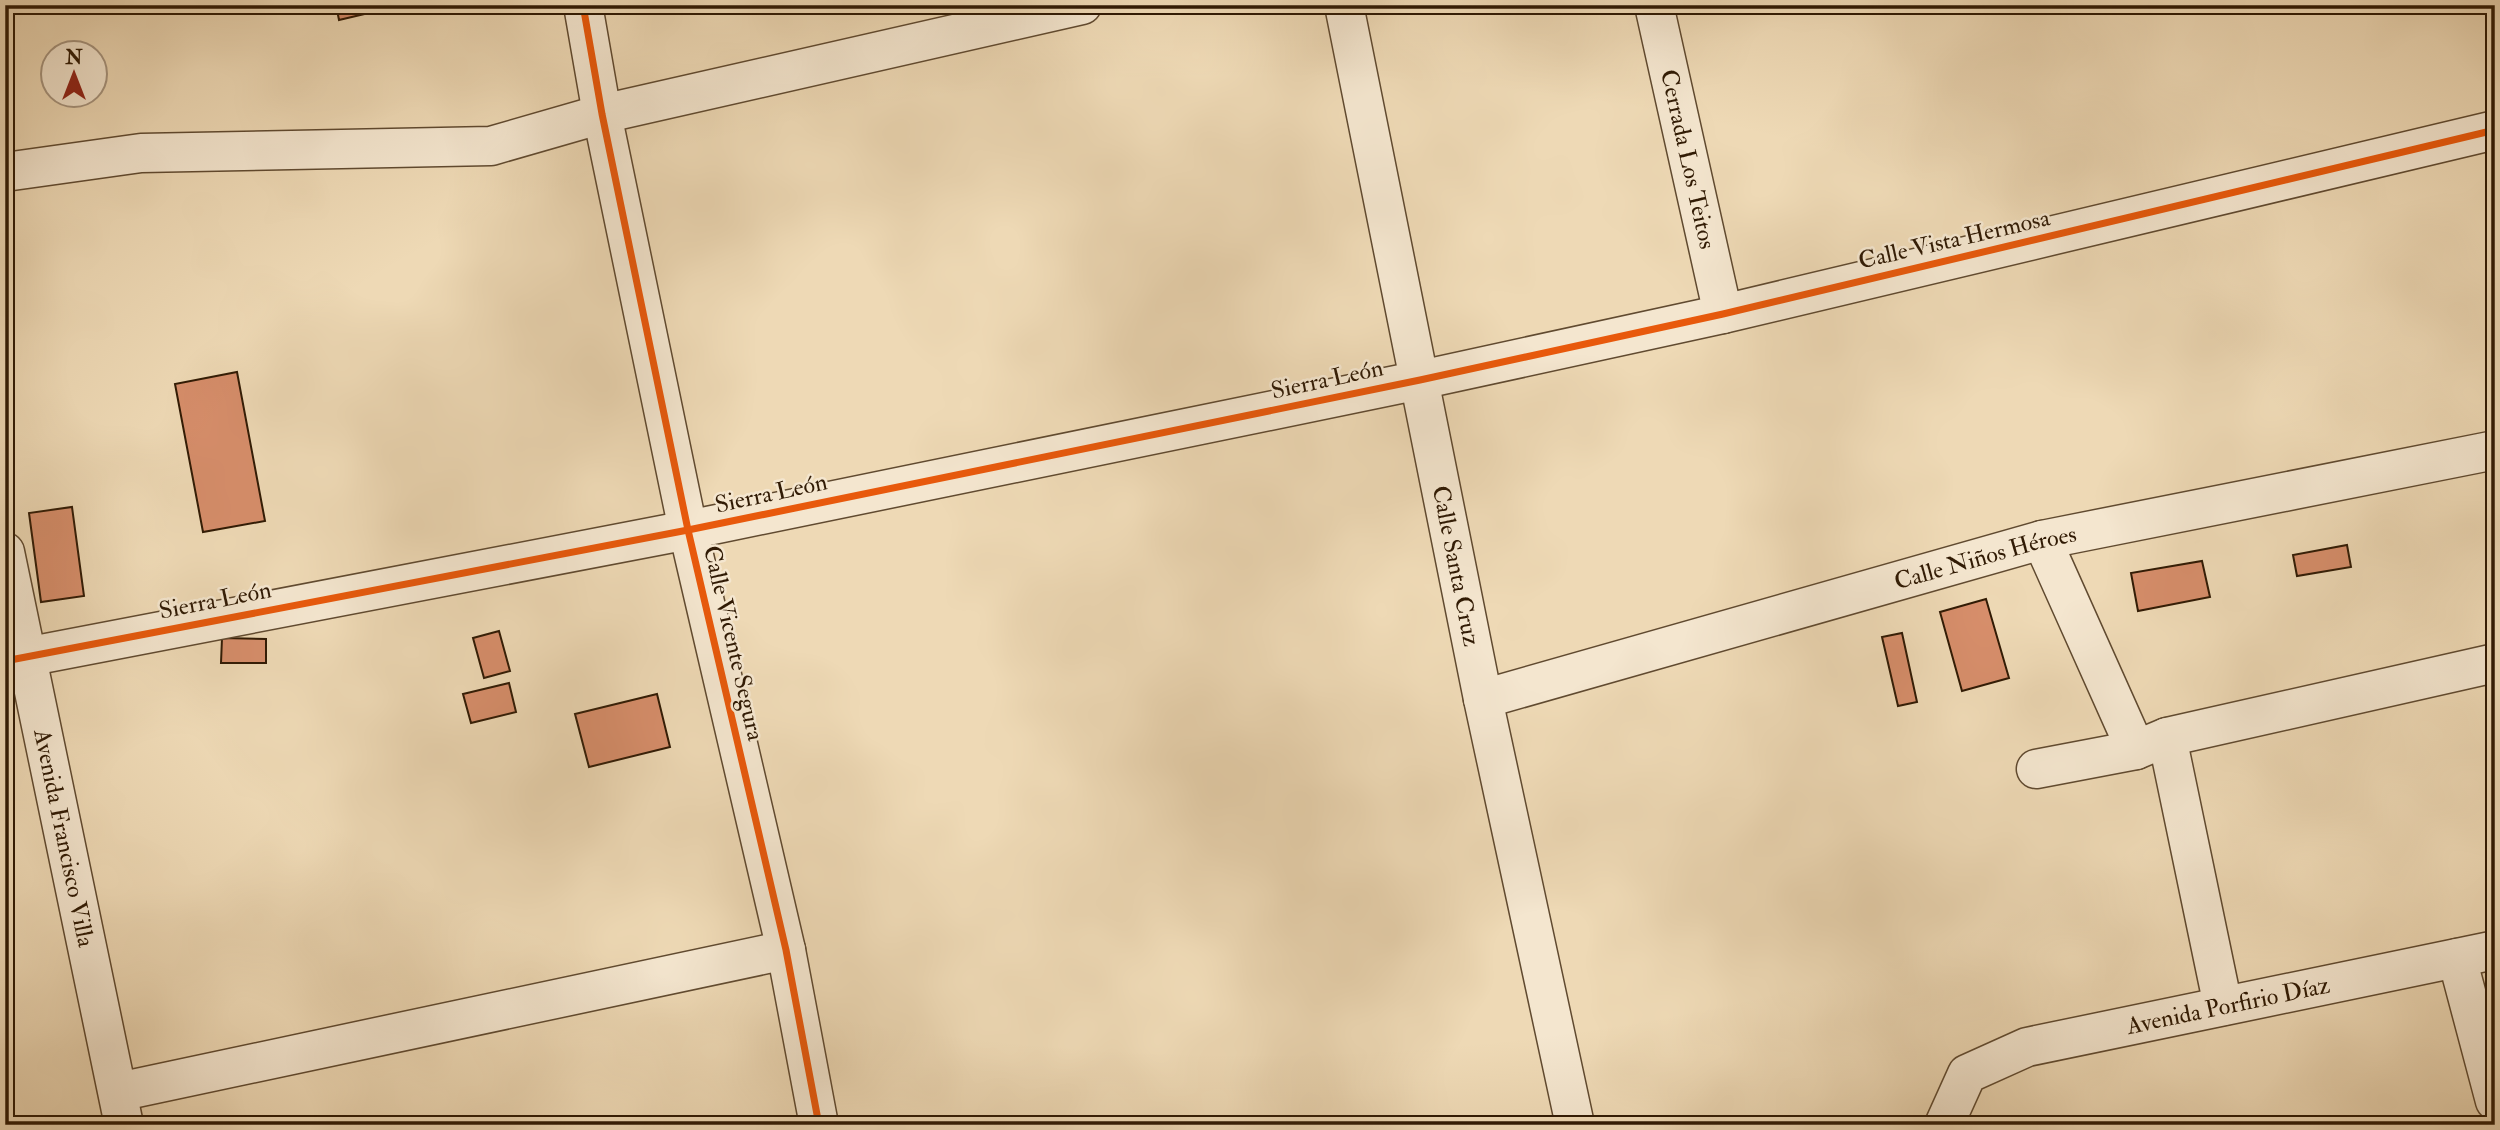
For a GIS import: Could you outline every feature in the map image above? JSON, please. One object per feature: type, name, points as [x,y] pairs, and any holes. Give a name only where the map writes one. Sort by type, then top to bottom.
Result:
[{"type":"street","name":"Calle Vicente Segura","points":[[583,5],[602,114],[688,530],[786,950],[819,1125]]},
{"type":"street","points":[[5,172],[141,153],[491,146],[602,114],[1082,5]]},
{"type":"street","name":"Calle Santa Cruz","points":[[1344,5],[1483,699],[1575,1125]]},
{"type":"street","name":"Cerrada Los Teitos","points":[[1654,5],[1723,314]]},
{"type":"street","name":"Calle Vista Hermosa","points":[[1420,380],[1723,314],[2495,130]]},
{"type":"street","name":"Sierra León","points":[[17,658],[688,530],[1420,380]]},
{"type":"street","name":"Calle Niños Héroes","points":[[1483,699],[2042,540],[2495,450]]},
{"type":"street","points":[[2042,540],[2152,743],[2222,1006]]},
{"type":"street","name":"Avenida Francisco Villa","points":[[5,552],[17,658],[121,1108]]},
{"type":"street","points":[[2036,769],[2495,663]]},
{"type":"street","points":[[121,1108],[786,950]]},
{"type":"street","name":"Avenida Porfirio Díaz","points":[[1944,1125],[1967,1074],[2028,1047],[2495,950]]},
{"type":"street","points":[[2457,958],[2495,1101]]},
{"type":"building","points":[[336,5],[389,5],[390,8],[339,20]]},
{"type":"building","points":[[237,372],[265,521],[203,532],[175,384]]},
{"type":"building","points":[[72,507],[84,596],[41,602],[29,513]]},
{"type":"building","points":[[2347,545],[2351,567],[2297,576],[2293,555]]},
{"type":"building","points":[[2202,561],[2210,597],[2138,611],[2131,573]]},
{"type":"building","points":[[1986,599],[2009,678],[1962,691],[1940,612]]},
{"type":"building","points":[[499,631],[510,671],[484,678],[473,638]]},
{"type":"building","points":[[1902,633],[1917,702],[1898,706],[1882,637]]},
{"type":"building","points":[[222,638],[266,639],[266,663],[221,663]]},
{"type":"building","points":[[509,683],[516,712],[471,723],[463,694]]},
{"type":"building","points":[[657,694],[670,747],[589,767],[575,714]]},
{"type":"cycle path","points":[[583,5],[602,114],[688,530],[786,950],[819,1125]]},
{"type":"cycle path","points":[[5,661],[688,530],[1420,380],[1723,314],[2495,130]]}]
